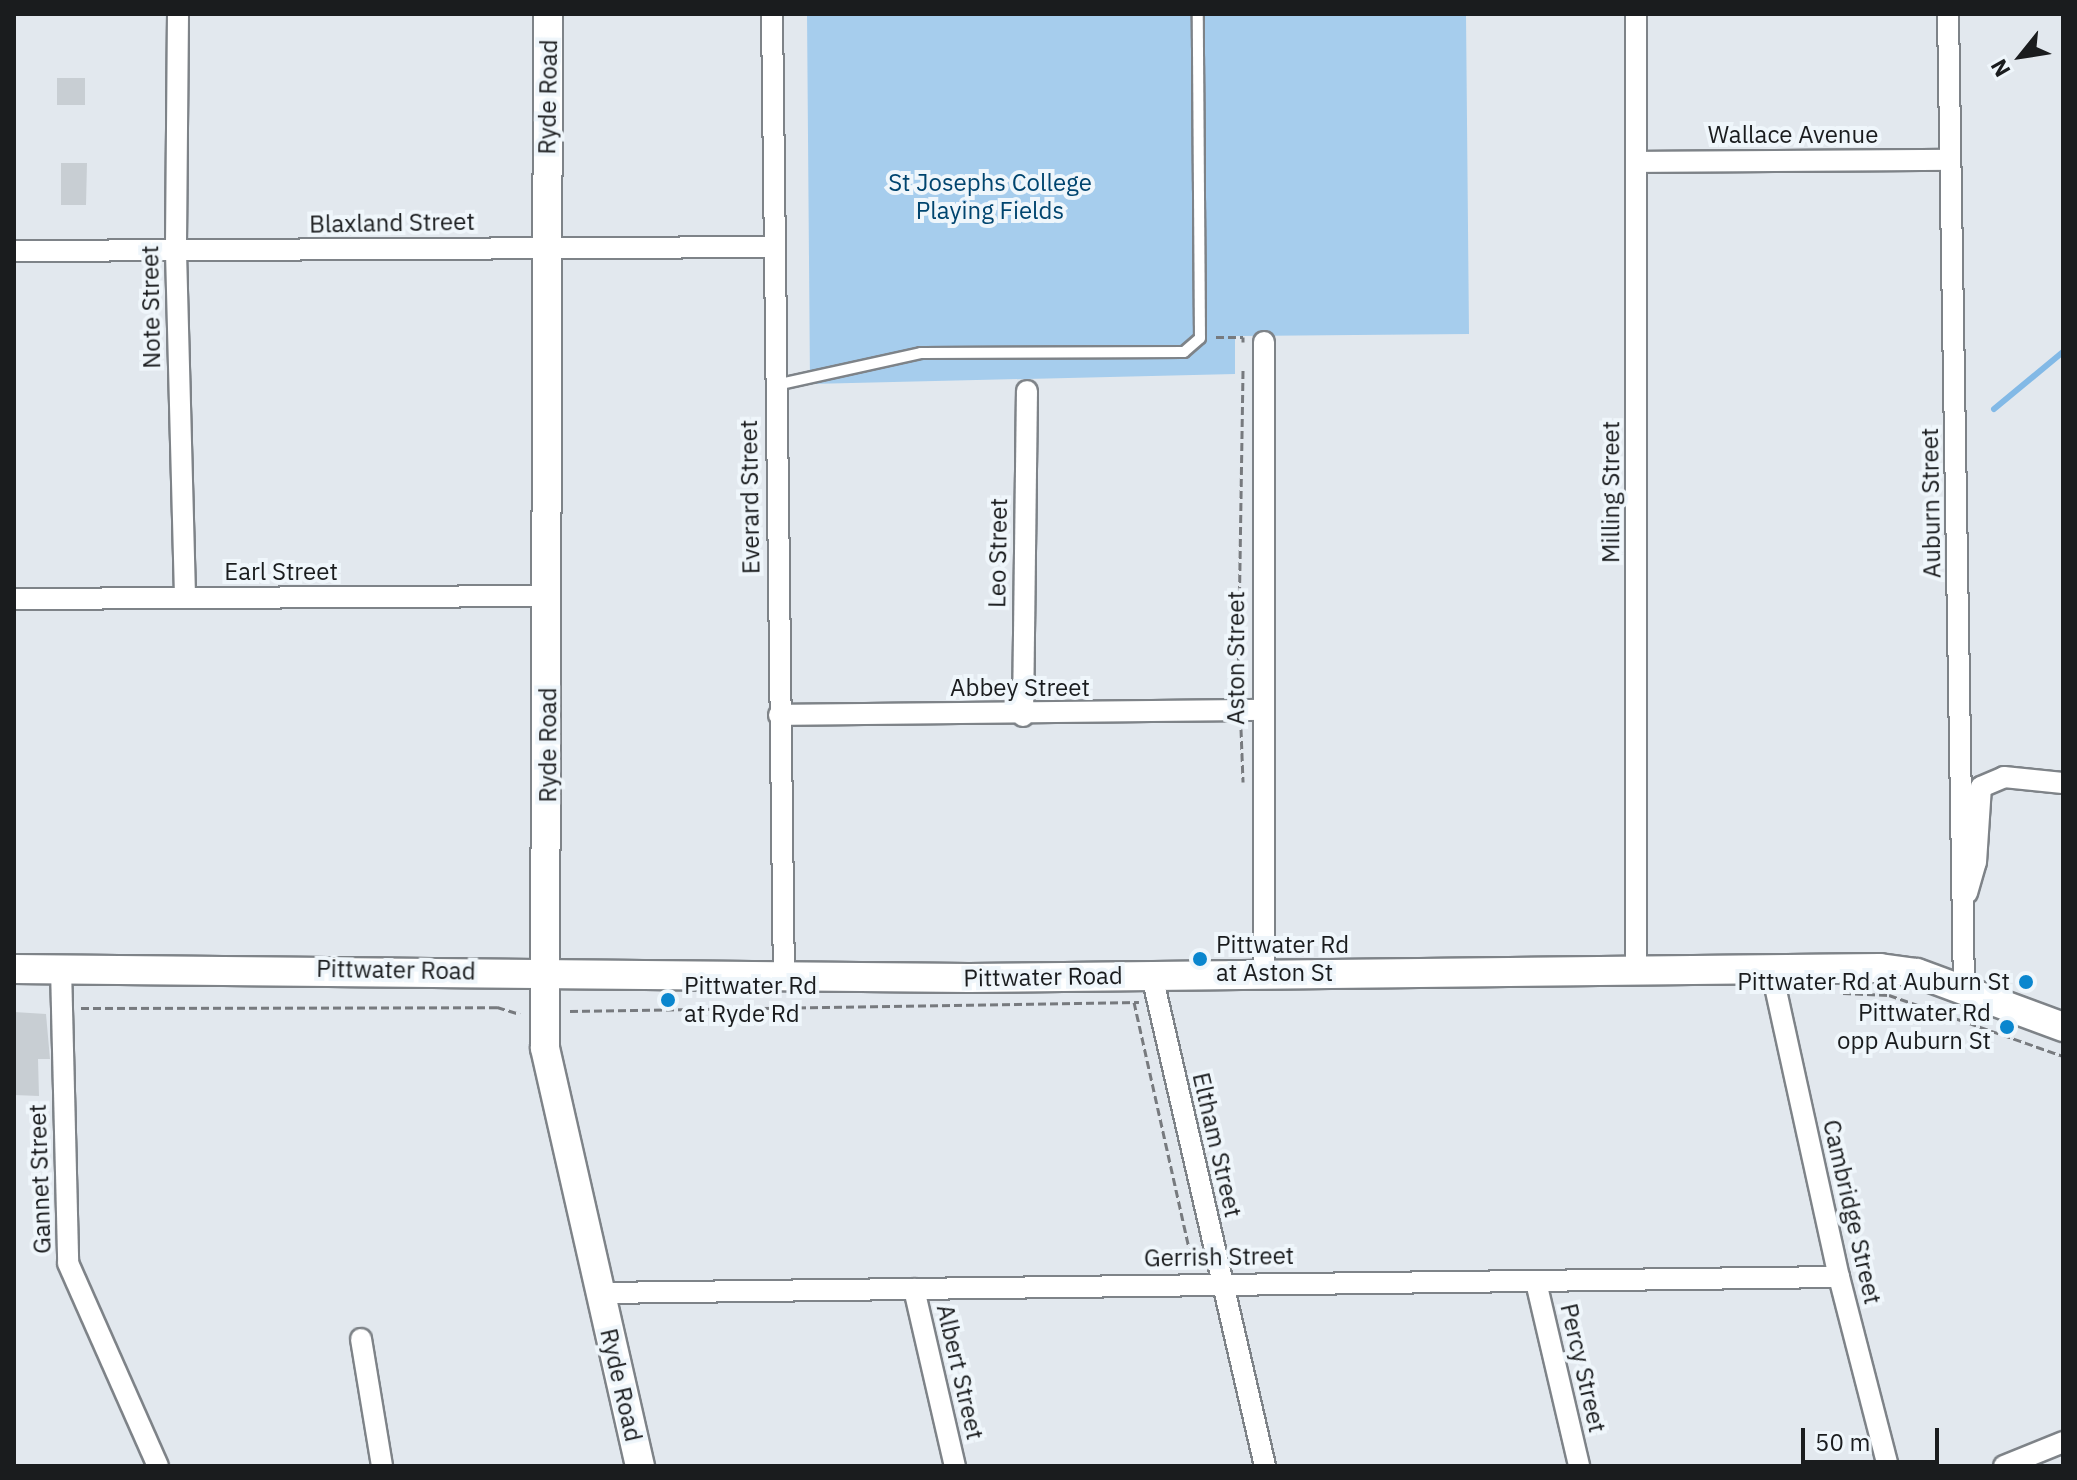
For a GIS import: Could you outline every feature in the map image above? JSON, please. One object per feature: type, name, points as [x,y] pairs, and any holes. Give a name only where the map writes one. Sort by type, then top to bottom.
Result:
[{"type":"main road","name":"Ryde Road","points":[[548,14],[546,247],[549,596],[545,1048],[640,1466]]},
{"type":"main road","name":"Pittwater Road","points":[[14,969],[544,971],[784,978],[1897,969],[2063,1027]]},
{"type":"street","name":"Note Street","points":[[178,14],[176,252],[185,598]]},
{"type":"street","name":"Everard Street","points":[[772,14],[771,247],[784,978]]},
{"type":"street","name":"Milling Street","points":[[1636,14],[1636,970]]},
{"type":"street","name":"Auburn Street","points":[[1948,14],[1948,160],[1960,623],[1960,914],[1964,991]]},
{"type":"street","name":"Wallace Avenue","points":[[1638,162],[1948,160]]},
{"type":"street","name":"Blaxland Street","points":[[14,251],[771,247]]},
{"type":"street","name":"Aston Street","points":[[1264,342],[1261,710],[1264,975]]},
{"type":"street","name":"Leo Street","points":[[1023,716],[1027,391]]},
{"type":"street","name":"Earl Street","points":[[14,599],[549,596]]},
{"type":"street","name":"Abbey Street","points":[[779,715],[1023,716],[1261,710]]},
{"type":"street","points":[[1960,914],[1976,862],[1981,787],[2004,777],[2025,776],[2063,783]]},
{"type":"street","name":"Gannet Street","points":[[61,968],[68,1263],[158,1466]]},
{"type":"street","name":"Cambridge Street","points":[[1771,968],[1839,1277],[1888,1466]]},
{"type":"street","name":"Eltham Street","points":[[1152,976],[1265,1466]]},
{"type":"street","name":"Gerrish Street","points":[[600,1293],[1222,1281],[1536,1282],[1839,1277]]},
{"type":"street","name":"Percy Street","points":[[1536,1282],[1579,1466]]},
{"type":"street","name":"Albert Street","points":[[914,1289],[955,1466]]},
{"type":"street","points":[[361,1339],[382,1466]]},
{"type":"street","points":[[2004,1466],[2063,1442]]},
{"type":"lane","points":[[774,385],[921,353],[1184,352],[1200,338],[1198,14]]},
{"type":"path","points":[[1200,338],[1243,337],[1243,353]]},
{"type":"path","points":[[1243,368],[1238,710],[1243,796]]},
{"type":"path","points":[[1828,993],[1889,995],[2063,1056]]},
{"type":"path","name":"Eltham Street","points":[[570,1007],[1135,1002],[1192,1262]]},
{"type":"path","points":[[62,1008],[497,1007],[514,1015]]},
{"type":"green space","name":"St Josephs College Playing Fields","points":[[807,14],[1466,14],[1469,334],[1235,336],[1235,374],[810,384]]},
{"type":"building","points":[[57,78],[85,78],[85,105],[57,105]]},
{"type":"building","points":[[61,163],[87,163],[86,205],[61,205]]},
{"type":"building","points":[[14,1012],[46,1014],[50,1059],[38,1059],[39,1096],[14,1095]]},
{"type":"waterway","points":[[1994,409],[2063,352]]},
{"type":"place","name":"Pittwater Rd at Aston St","points":[[1200,959]]},
{"type":"place","name":"Pittwater Rd at Auburn St","points":[[2026,982]]},
{"type":"place","name":"Pittwater Rd at Ryde Rd","points":[[668,1000]]},
{"type":"place","name":"Pittwater Rd opp Auburn St","points":[[2007,1027]]}]
